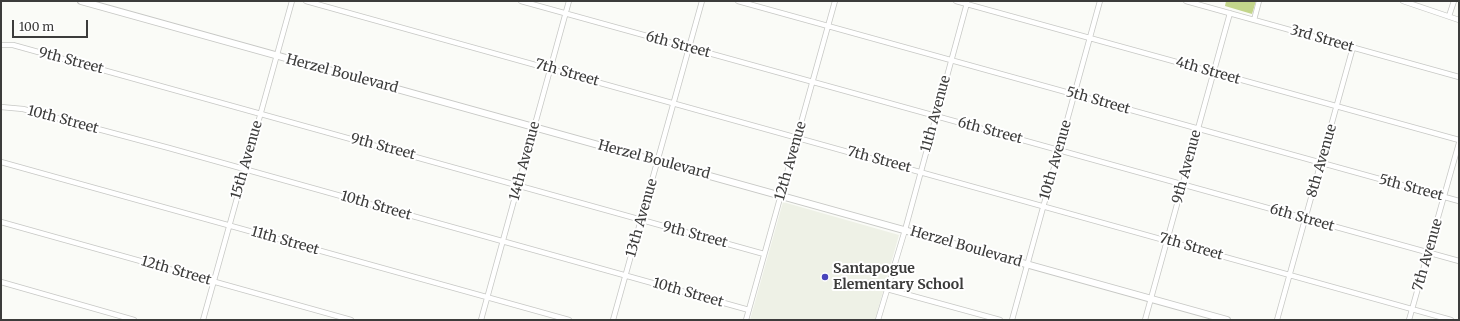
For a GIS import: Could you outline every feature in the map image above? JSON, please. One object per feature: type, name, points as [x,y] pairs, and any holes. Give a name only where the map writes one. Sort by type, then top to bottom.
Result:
[{"type":"street","name":"Herzel Boulevard","points":[[81,1],[1227,320]]},
{"type":"street","name":"15th Avenue","points":[[203,320],[292,1]]},
{"type":"street","name":"7th Street","points":[[306,1],[1452,320]]},
{"type":"street","name":"6th Street","points":[[521,1],[1459,261]]},
{"type":"street","name":"14th Avenue","points":[[481,320],[569,1]]},
{"type":"street","name":"13th Avenue","points":[[613,320],[702,1]]},
{"type":"street","name":"5th Street","points":[[738,1],[1198,128],[1321,164],[1459,201]]},
{"type":"street","name":"12th Avenue","points":[[746,320],[835,1]]},
{"type":"street","name":"4th Street","points":[[956,1],[967,2],[1090,38],[1337,106],[1459,142]]},
{"type":"street","name":"10th Avenue","points":[[1012,320],[1100,1]]},
{"type":"street","name":"3rd Street","points":[[1186,1],[1459,77]]},
{"type":"street","points":[[1254,20],[1260,1]]},
{"type":"street","points":[[1403,1],[1459,20]]},
{"type":"street","points":[[1449,16],[1454,1]]},
{"type":"street","name":"11th Avenue","points":[[878,320],[905,230],[967,2]]},
{"type":"street","name":"9th Avenue","points":[[1145,320],[1230,13]]},
{"type":"street","name":"9th Street","points":[[1,45],[13,45],[764,254]]},
{"type":"street","name":"8th Avenue","points":[[1277,320],[1353,47]]},
{"type":"street","name":"10th Street","points":[[1,107],[23,109],[245,169],[749,310]]},
{"type":"street","name":"7th Avenue","points":[[1409,320],[1459,142]]},
{"type":"street","name":"11th Street","points":[[1,162],[569,320]]},
{"type":"street","name":"12th Street","points":[[1,222],[351,320]]},
{"type":"street","points":[[1,282],[134,320]]},
{"type":"street","points":[[887,289],[1000,320]]},
{"type":"shaded area","name":"Santapogue Elementary School","points":[[783,202],[899,235],[875,320],[750,320]]},
{"type":"green space","points":[[1226,1],[1256,1],[1252,14],[1225,6]]},
{"type":"place","name":"Santapogue Elementary School","points":[[825,277]]}]
